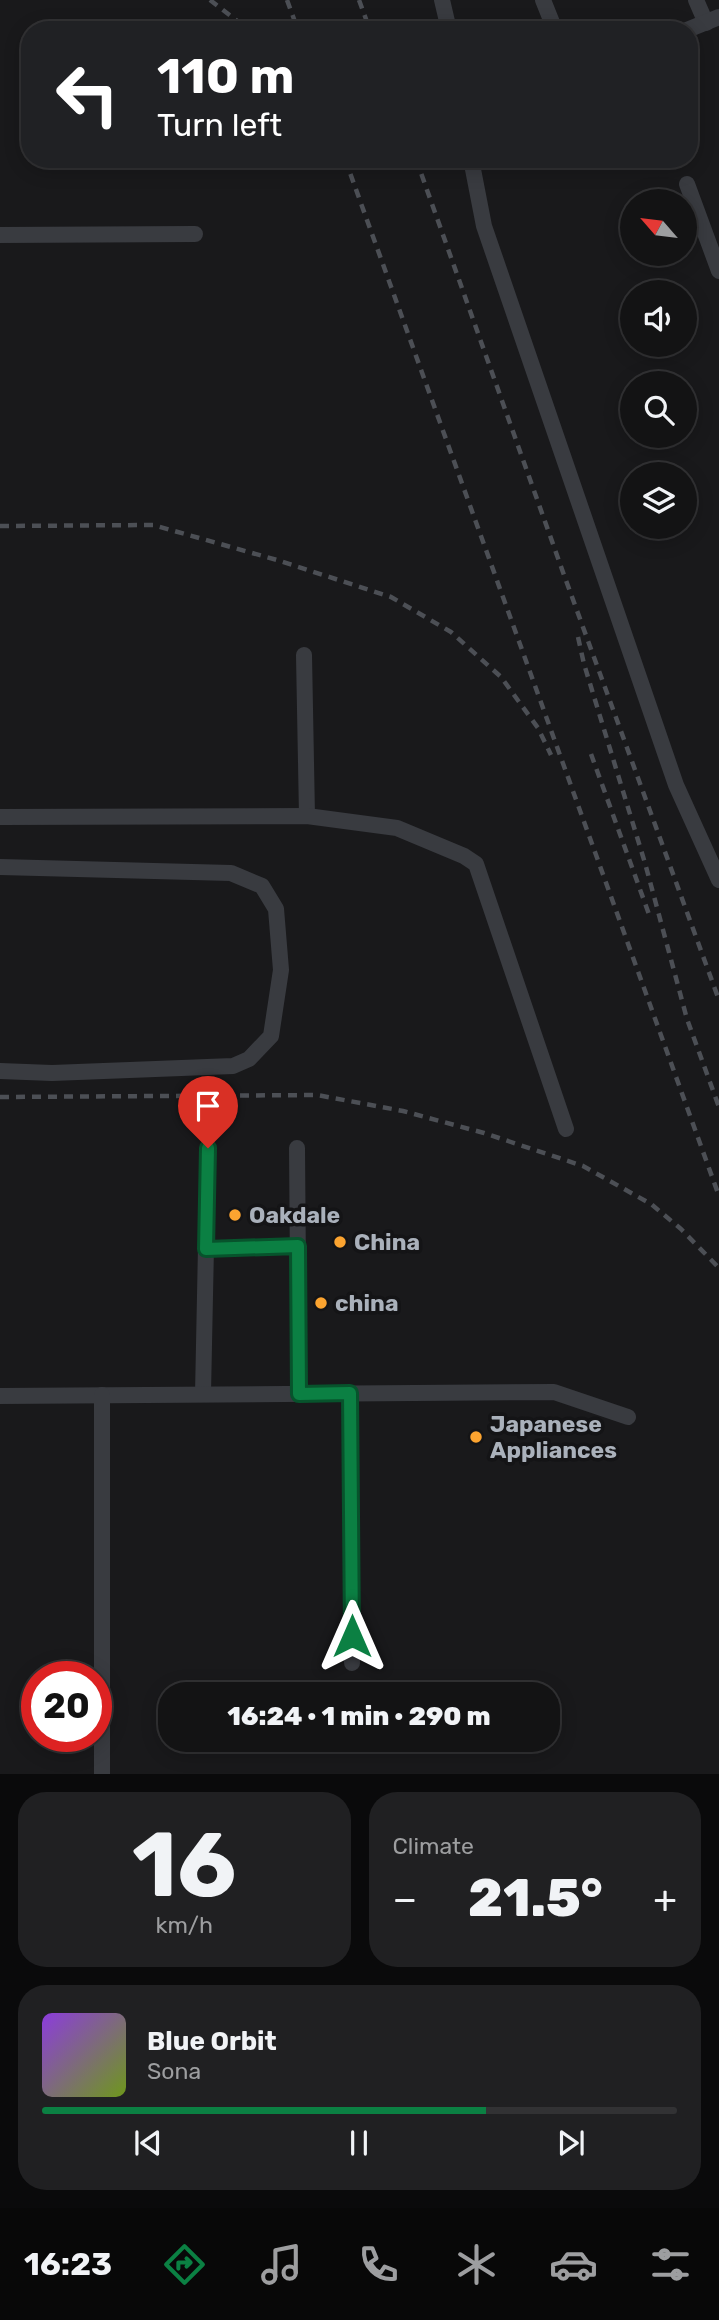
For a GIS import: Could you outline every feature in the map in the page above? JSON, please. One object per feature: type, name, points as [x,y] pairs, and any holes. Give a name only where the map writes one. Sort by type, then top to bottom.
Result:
[{"type":"street","points":[[442,0],[447,21]]},
{"type":"street","points":[[543,0],[551,21]]},
{"type":"street","points":[[696,0],[712,20]]},
{"type":"street","points":[[473,168],[484,226],[676,785],[719,880]]},
{"type":"street","points":[[687,184],[719,271]]},
{"type":"street","points":[[0,235],[195,234]]},
{"type":"street","points":[[304,655],[307,816]]},
{"type":"street","points":[[0,817],[307,816],[397,828],[464,856],[476,864],[566,1129]]},
{"type":"street","points":[[0,867],[231,873],[262,886],[276,909],[281,970],[271,1035],[249,1059],[233,1066],[52,1073],[0,1071]]},
{"type":"street","points":[[203,1394],[208,1148]]},
{"type":"street","points":[[297,1148],[299,1394]]},
{"type":"street","points":[[206,1249],[298,1246]]},
{"type":"street","points":[[0,1396],[554,1392],[628,1417]]},
{"type":"street","points":[[350,1393],[352,1663]]},
{"type":"street","points":[[102,1395],[102,1774]]},
{"type":"railway","points":[[210,0],[237,21]]},
{"type":"railway","points":[[287,0],[295,21]]},
{"type":"railway","points":[[359,0],[367,21]]},
{"type":"railway","points":[[348,168],[719,1196]]},
{"type":"railway","points":[[419,168],[719,1000]]},
{"type":"railway","points":[[0,526],[153,525],[277,560],[391,597],[451,632],[501,677],[538,728],[551,755]]},
{"type":"railway","points":[[578,637],[645,863],[687,1019],[719,1107]]},
{"type":"railway","points":[[591,754],[650,917]]},
{"type":"railway","points":[[0,1097],[317,1095],[403,1111],[484,1133],[583,1166],[651,1204],[681,1229],[719,1268]]},
{"type":"place","name":"Oakdale","points":[[235,1215]]},
{"type":"place","name":"China","points":[[340,1242]]},
{"type":"place","name":"china","points":[[321,1303]]},
{"type":"place","name":"Japanese Appliances","points":[[476,1437]]},
{"type":"route","points":[[208,1148],[206,1249],[298,1246],[299,1394],[350,1393],[352,1636]]}]
